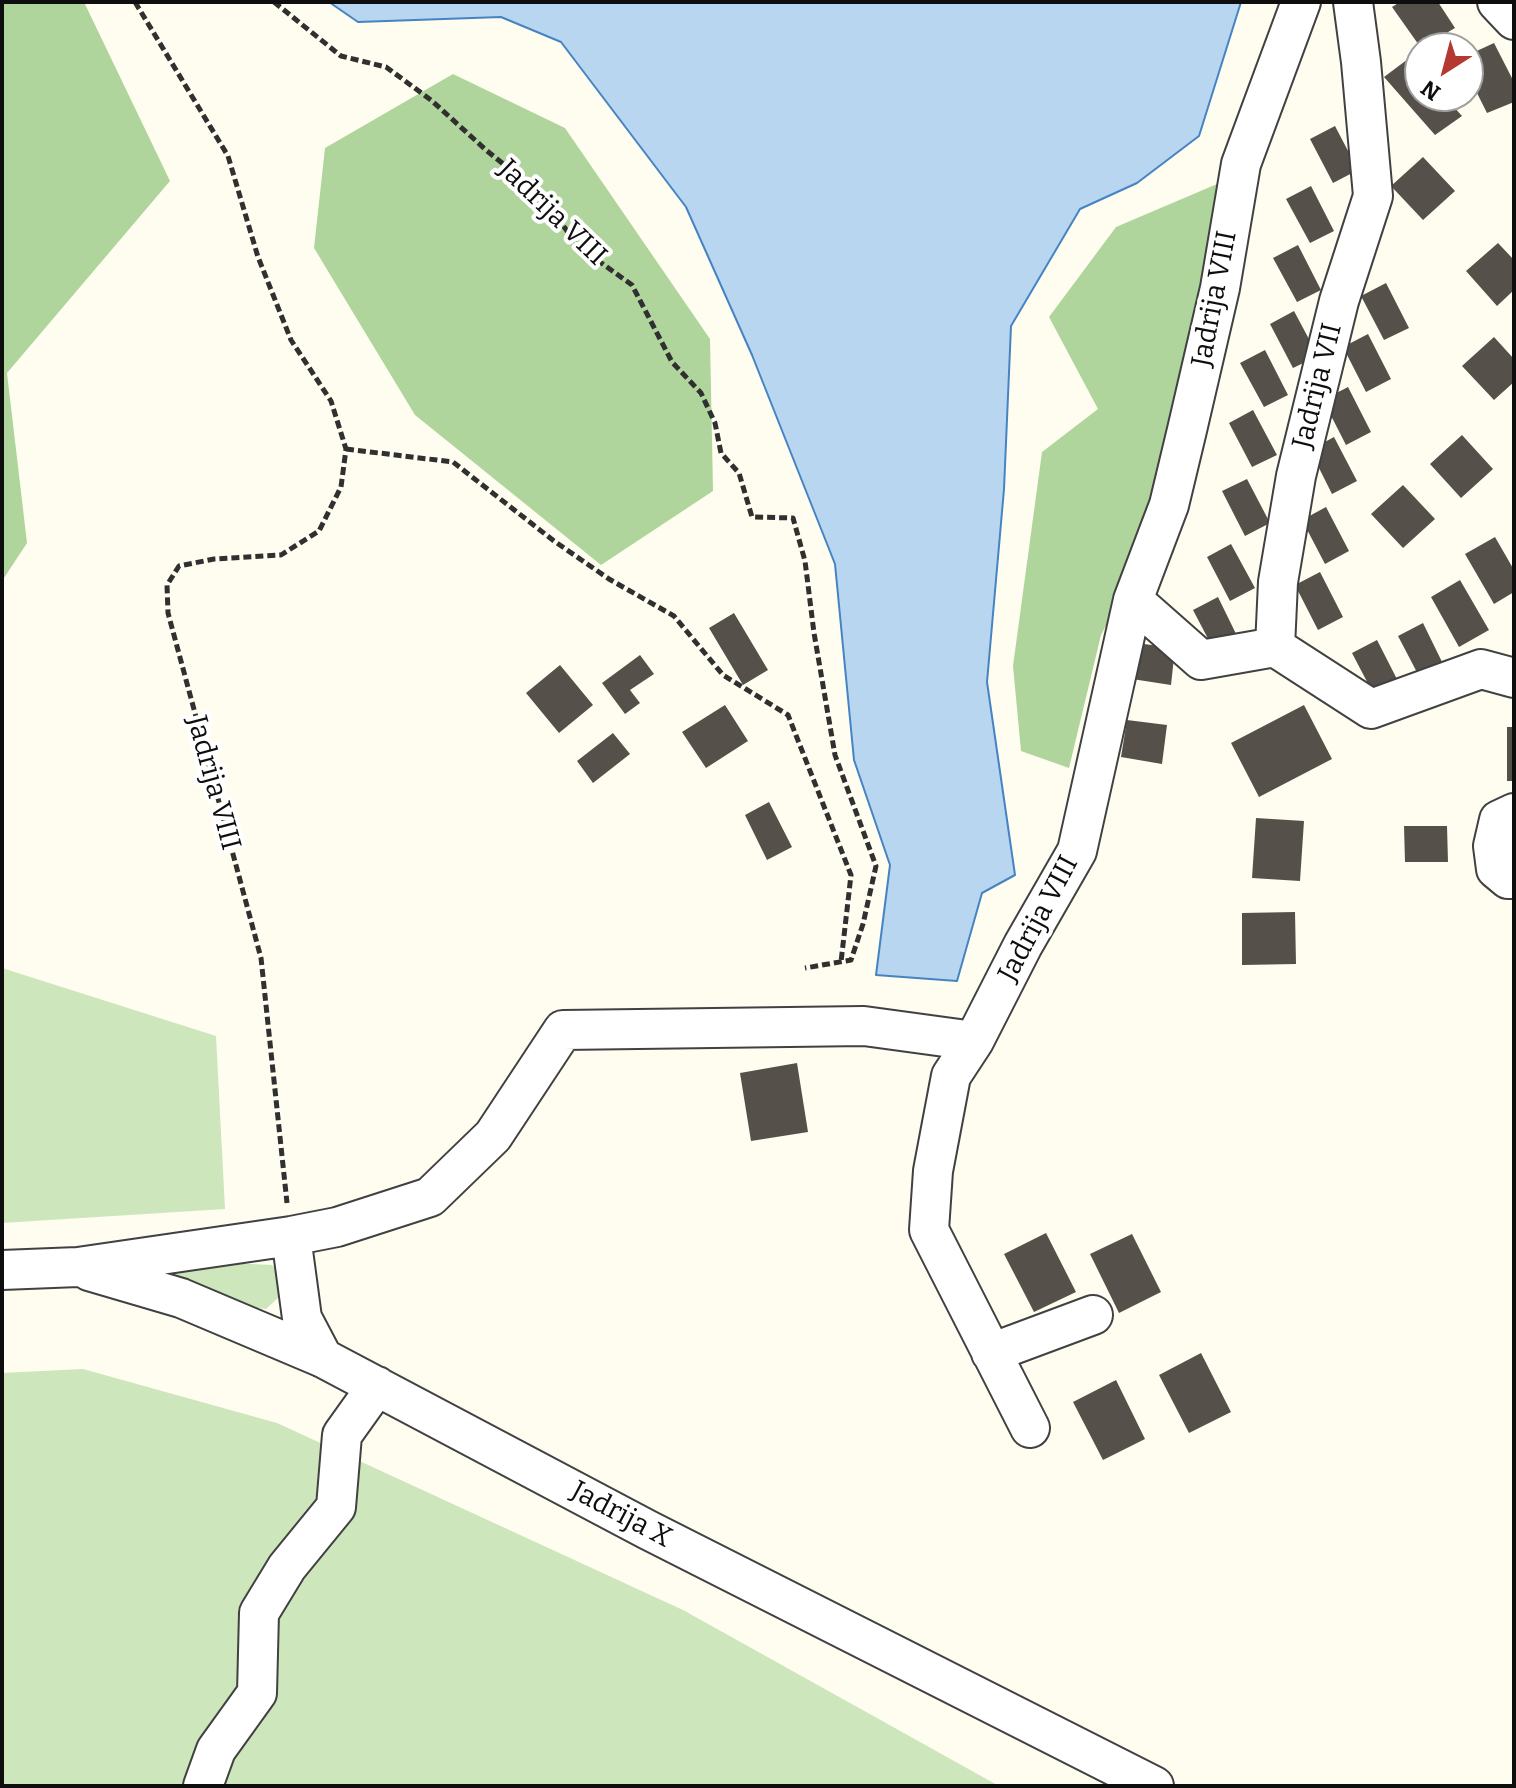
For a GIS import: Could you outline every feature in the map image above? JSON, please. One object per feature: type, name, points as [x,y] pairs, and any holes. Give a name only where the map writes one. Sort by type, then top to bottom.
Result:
[{"type":"street","name":"Jadrija VIII","points":[[974,1041],[1023,945],[1077,851],[1133,600],[1169,505],[1184,445],[1220,288],[1241,164],[1301,2]]},
{"type":"street","name":"Jadrija VII","points":[[1275,647],[1278,582],[1296,476],[1339,301],[1373,196],[1353,2]]},
{"type":"street","points":[[1497,2],[1514,20]]},
{"type":"street","points":[[1133,600],[1201,660],[1275,647],[1371,709],[1481,669],[1514,678]]},
{"type":"street","points":[[1514,813],[1499,820],[1493,846],[1496,869],[1508,879],[1514,879]]},
{"type":"street","points":[[2,1270],[78,1267],[291,1236],[337,1227],[430,1197],[493,1136],[563,1030],[864,1026],[974,1041],[951,1076],[933,1171],[929,1230],[1030,1428]]},
{"type":"street","points":[[291,1236],[302,1318],[323,1358]]},
{"type":"street","name":"Jadrija X","points":[[78,1267],[181,1298],[323,1358],[648,1530],[1154,1786]]},
{"type":"street","points":[[991,1353],[1093,1315]]},
{"type":"street","points":[[203,1786],[216,1750],[257,1693],[259,1613],[287,1567],[336,1507],[342,1435],[377,1386]]},
{"type":"path","name":"Jadrija VIII","points":[[135,2],[228,156],[258,257],[291,340],[331,401],[346,449],[341,487],[319,531],[281,555],[214,559],[179,566],[167,585],[168,613],[261,958],[291,1236]]},
{"type":"path","name":"Jadrija VIII","points":[[274,2],[341,56],[386,67],[431,100],[539,193],[579,247],[632,285],[672,362],[701,393],[715,423],[721,453],[739,473],[752,517],[793,518],[805,561],[835,755],[876,866],[851,960],[841,962]]},
{"type":"path","points":[[346,449],[453,462],[554,541],[609,579],[674,616],[723,675],[788,715],[851,875],[841,962],[805,968]]},
{"type":"green space","points":[[2,2],[84,2],[170,181],[7,373],[27,543],[2,581]]},
{"type":"green space","points":[[453,74],[565,128],[710,339],[713,491],[601,565],[415,415],[314,248],[325,148]]},
{"type":"green space","points":[[1217,184],[1206,297],[1157,499],[1124,591],[1101,635],[1069,768],[1021,751],[1013,666],[1042,452],[1098,409],[1049,317],[1116,227]]},
{"type":"green space","points":[[2,968],[216,1036],[225,1209],[2,1223]]},
{"type":"green space","points":[[229,1263],[272,1265],[282,1275],[280,1296],[266,1309],[231,1305],[153,1275]]},
{"type":"green space","points":[[83,1369],[277,1423],[683,1610],[999,1786],[2,1786],[2,1373]]},
{"type":"water","points":[[329,2],[1241,2],[1199,136],[1137,183],[1080,209],[1011,326],[1004,489],[987,682],[1015,875],[982,893],[957,981],[876,975],[890,865],[854,760],[835,564],[752,355],[686,207],[561,42],[501,17],[358,22]]},
{"type":"building","points":[[1400,2],[1438,2],[1455,28],[1448,32],[1410,32],[1392,7]]},
{"type":"building","points":[[1494,43],[1514,82],[1514,102],[1487,113],[1484,107],[1484,48]]},
{"type":"building","points":[[1404,62],[1404,100],[1384,77]]},
{"type":"building","points":[[1415,112],[1458,112],[1462,116],[1435,135]]},
{"type":"building","points":[[1335,126],[1358,170],[1333,183],[1310,139]]},
{"type":"building","points":[[1423,157],[1455,191],[1423,220],[1391,186]]},
{"type":"building","points":[[1311,186],[1334,231],[1310,243],[1286,199]]},
{"type":"building","points":[[1498,243],[1514,260],[1514,290],[1497,306],[1466,271]]},
{"type":"building","points":[[1298,245],[1321,290],[1297,302],[1273,258]]},
{"type":"building","points":[[1386,283],[1409,328],[1384,340],[1361,296]]},
{"type":"building","points":[[1294,311],[1318,356],[1293,368],[1270,324]]},
{"type":"building","points":[[1368,334],[1391,379],[1366,392],[1343,347]]},
{"type":"building","points":[[1494,337],[1514,359],[1514,382],[1494,400],[1462,366]]},
{"type":"building","points":[[1265,350],[1288,395],[1264,407],[1240,363]]},
{"type":"building","points":[[1348,387],[1371,432],[1346,445],[1323,400]]},
{"type":"building","points":[[1253,410],[1277,455],[1252,467],[1229,423]]},
{"type":"building","points":[[1462,435],[1493,469],[1461,498],[1430,464]]},
{"type":"building","points":[[1334,437],[1357,481],[1332,494],[1310,450]]},
{"type":"building","points":[[1247,479],[1270,523],[1245,536],[1222,491]]},
{"type":"building","points":[[1403,485],[1435,519],[1403,548],[1371,514]]},
{"type":"building","points":[[1326,507],[1349,551],[1325,564],[1302,520]]},
{"type":"building","points":[[1495,537],[1514,570],[1514,592],[1494,604],[1465,554]]},
{"type":"building","points":[[1231,544],[1255,588],[1230,601],[1207,557]]},
{"type":"building","points":[[1320,572],[1343,617],[1318,630],[1295,585]]},
{"type":"building","points":[[1460,580],[1489,630],[1459,647],[1431,597]]},
{"type":"building","points":[[1218,597],[1240,642],[1216,654],[1193,610]]},
{"type":"building","points":[[734,613],[768,670],[743,685],[709,628]]},
{"type":"building","points":[[1423,623],[1445,668],[1421,680],[1398,636]]},
{"type":"building","points":[[1377,640],[1400,685],[1375,697],[1352,653]]},
{"type":"building","points":[[1136,643],[1175,648],[1171,685],[1132,679]]},
{"type":"building","points":[[640,655],[654,674],[630,690],[640,703],[625,714],[602,683]]},
{"type":"building","points":[[560,665],[593,705],[559,733],[526,693]]},
{"type":"building","points":[[725,705],[748,741],[706,768],[682,732]]},
{"type":"building","points":[[1304,705],[1332,759],[1259,797],[1231,743]]},
{"type":"building","points":[[1127,720],[1167,725],[1162,764],[1121,757]]},
{"type":"building","points":[[1507,727],[1514,727],[1514,781],[1507,781]]},
{"type":"building","points":[[613,733],[630,754],[593,783],[577,761]]},
{"type":"building","points":[[769,802],[792,847],[767,860],[745,815]]},
{"type":"building","points":[[1256,818],[1304,821],[1300,881],[1252,878]]},
{"type":"building","points":[[1404,826],[1447,826],[1448,862],[1405,862]]},
{"type":"building","points":[[1295,912],[1296,964],[1242,965],[1242,913]]},
{"type":"building","points":[[797,1063],[808,1132],[751,1141],[740,1073]]},
{"type":"building","points":[[1046,1233],[1076,1292],[1034,1312],[1004,1254]]},
{"type":"building","points":[[1132,1234],[1161,1292],[1119,1313],[1090,1254]]},
{"type":"building","points":[[1201,1353],[1231,1412],[1189,1433],[1159,1375]]},
{"type":"building","points":[[1116,1380],[1145,1439],[1103,1460],[1073,1402]]}]
